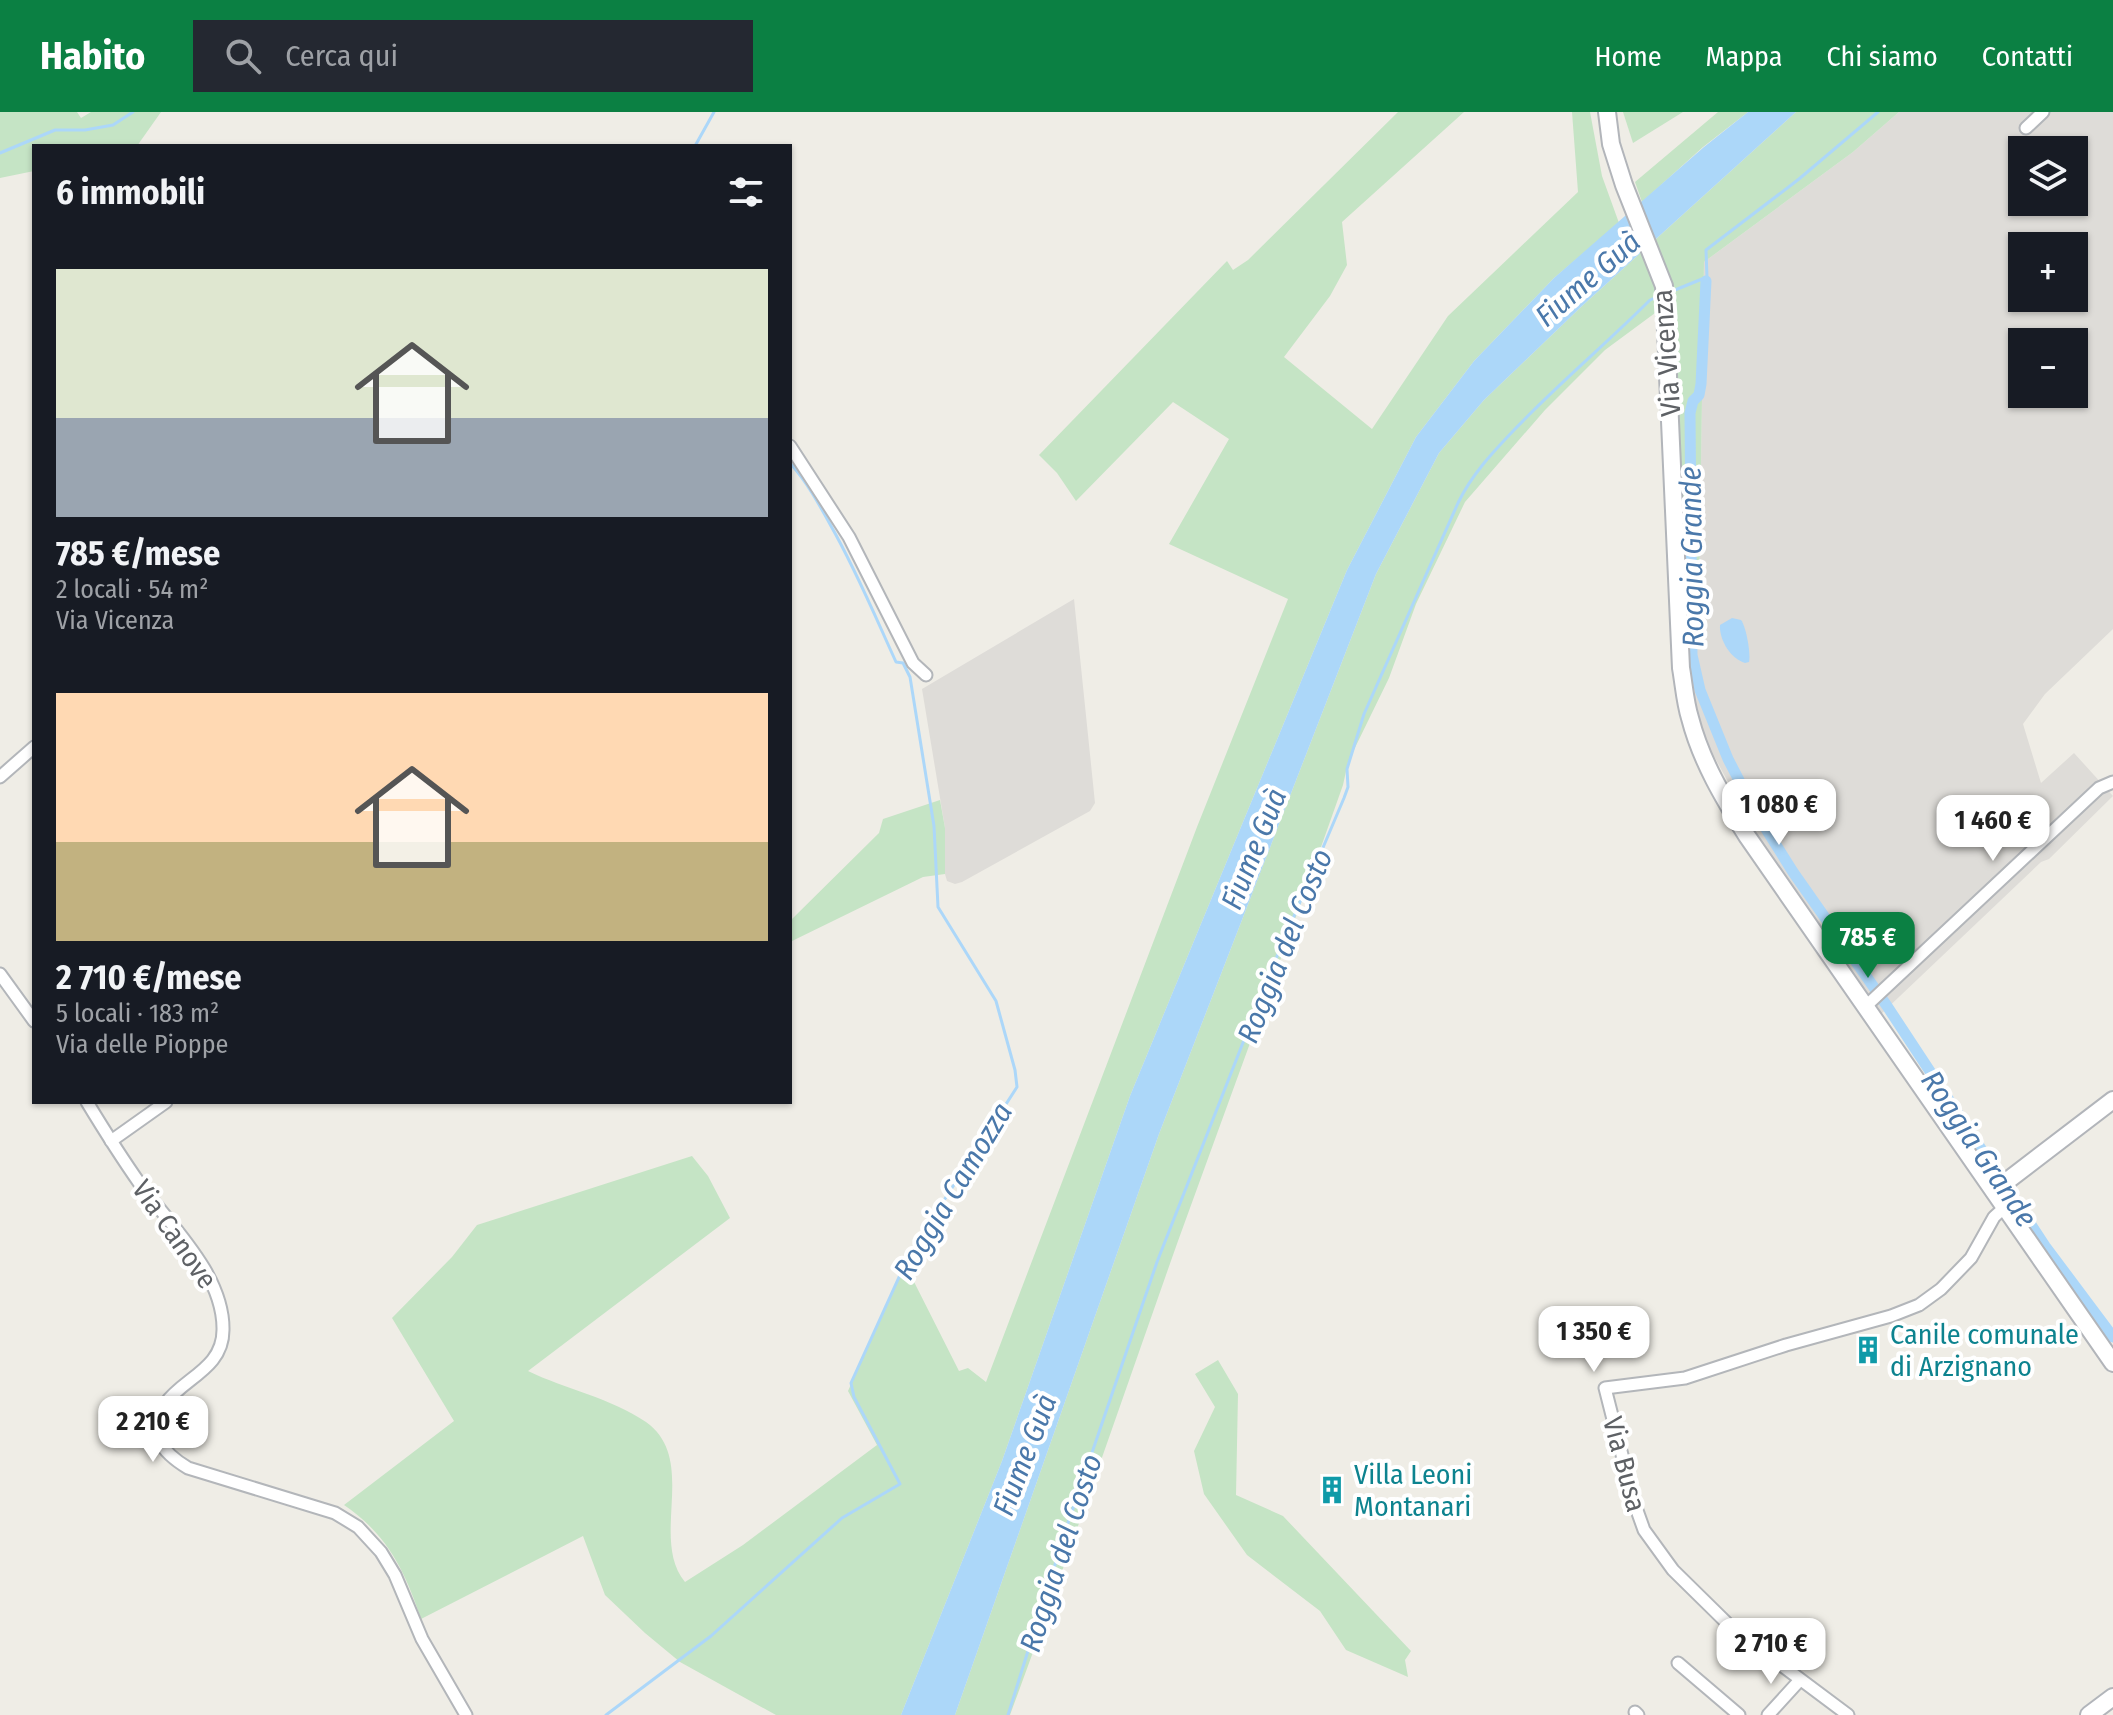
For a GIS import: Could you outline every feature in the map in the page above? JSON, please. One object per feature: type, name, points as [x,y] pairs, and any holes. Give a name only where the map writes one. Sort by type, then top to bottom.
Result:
[{"type":"main road","name":"Via Vicenza","points":[[1607,112],[1611,144],[1625,189],[1664,286],[1681,668],[1689,715],[1700,750],[1724,798],[2113,1363]]},
{"type":"main road","points":[[1994,1191],[2113,1100]]},
{"type":"main road","points":[[2089,1715],[2113,1697]]},
{"type":"street","points":[[2026,128],[2043,112]]},
{"type":"street","points":[[792,449],[849,537],[913,663],[926,675]]},
{"type":"street","points":[[0,777],[32,749]]},
{"type":"street","points":[[1866,1006],[2099,788],[2113,782]]},
{"type":"street","points":[[0,974],[32,1018]]},
{"type":"street","name":"Via Canove","points":[[88,1104],[111,1141],[213,1283],[222,1306],[224,1333],[216,1355],[201,1373],[166,1403],[157,1422],[162,1448],[188,1468],[335,1513],[358,1527],[381,1552],[395,1575],[422,1639],[466,1715]]},
{"type":"street","points":[[111,1141],[163,1104]]},
{"type":"street","name":"Via Busa","points":[[1848,1715],[1733,1629],[1673,1570],[1644,1530],[1605,1388],[1685,1378],[1919,1305],[1941,1289],[1971,1258],[1994,1217],[2005,1207]]},
{"type":"street","points":[[1678,1663],[1739,1715]]},
{"type":"street","points":[[1768,1715],[1799,1681]]},
{"type":"shaded area","points":[[1899,112],[2113,112],[2113,629],[2045,694],[2023,724],[2041,783],[2074,753],[2113,796],[1880,1015],[1750,823],[1706,741],[1694,699],[1688,601],[1699,603],[1704,262],[1853,152]]},
{"type":"shaded area","points":[[1074,599],[1095,803],[1090,811],[962,882],[955,884],[947,881],[945,828],[922,689]]},
{"type":"green space","points":[[0,112],[77,112],[81,118],[91,112],[161,112],[138,144],[32,144],[32,171],[0,178]]},
{"type":"green space","points":[[1398,112],[1464,112],[1342,222],[1347,265],[1330,296],[1284,357],[1372,429],[1448,316],[1578,192],[1572,112],[1590,112],[1602,176],[1619,223],[1554,278],[1474,361],[1416,437],[1347,570],[1130,1096],[1002,1461],[901,1715],[776,1715],[680,1662],[605,1595],[583,1536],[421,1619],[393,1555],[372,1528],[344,1505],[454,1421],[392,1318],[452,1257],[477,1225],[692,1156],[708,1176],[730,1218],[528,1371],[632,1414],[646,1422],[661,1438],[669,1457],[672,1478],[671,1544],[675,1564],[685,1582],[743,1545],[877,1445],[848,1391],[905,1264],[959,1371],[968,1368],[986,1382],[1197,827],[1288,599],[1169,544],[1229,439],[1173,402],[1076,501],[1057,473],[1039,455],[1227,261],[1233,270],[1248,260]]},
{"type":"green space","points":[[1623,112],[1683,112],[1633,143]]},
{"type":"green space","points":[[1718,112],[1748,112],[1703,147],[1642,202],[1635,182]]},
{"type":"green space","points":[[1796,112],[1899,112],[1853,152],[1704,262],[1699,603],[1688,601],[1672,340],[1678,336],[1674,299],[1605,350],[1545,410],[1465,502],[1416,604],[1389,678],[1348,762],[1343,785],[1010,1715],[955,1715],[1159,1134],[1376,574],[1439,453],[1484,400],[1582,306]]},
{"type":"green space","points":[[940,800],[945,828],[945,874],[923,877],[792,941],[792,919],[879,833],[883,819]]},
{"type":"green space","points":[[1218,1360],[1238,1394],[1236,1495],[1283,1516],[1411,1651],[1405,1660],[1408,1677],[1346,1650],[1320,1611],[1247,1555],[1204,1494],[1194,1451],[1215,1407],[1195,1374]]},
{"type":"water","name":"Fiume Guà","points":[[1748,112],[1796,112],[1582,306],[1484,400],[1439,453],[1376,574],[1159,1134],[955,1715],[901,1715],[1002,1461],[1130,1096],[1347,570],[1416,437],[1474,361],[1554,278]]},
{"type":"water","points":[[1732,618],[1743,623],[1749,662],[1735,657],[1722,637],[1720,625]]},
{"type":"waterway","points":[[0,153],[55,130],[85,130],[113,125],[133,112]]},
{"type":"waterway","name":"Roggia Camozza","points":[[696,144],[714,112]]},
{"type":"waterway","name":"Roggia Grande","points":[[1670,292],[1707,277],[1706,250],[1799,179],[1878,112]]},
{"type":"waterway","name":"Roggia Grande","points":[[1706,281],[1701,384],[1690,413],[1692,655],[1700,690],[1728,759],[1756,813],[1793,872],[1887,1006],[2045,1246],[2113,1337]]},
{"type":"waterway","name":"Roggia del Costo","points":[[1008,1715],[1068,1523],[1157,1262],[1275,961],[1344,798],[1348,787],[1347,769],[1364,714],[1458,503],[1476,473],[1515,429],[1650,300],[1659,296]]},
{"type":"waterway","name":"Roggia Camozza","points":[[606,1715],[711,1636],[842,1518],[900,1484],[854,1397],[851,1383],[910,1253],[1017,1087],[996,1001],[938,907],[934,826],[910,677],[903,663],[896,662],[840,543],[807,485],[792,466]]},
{"type":"place","name":"Canile comunale di Arzignano","points":[[1868,1350]]},
{"type":"place","name":"Villa Leoni Montanari","points":[[1332,1490]]}]
